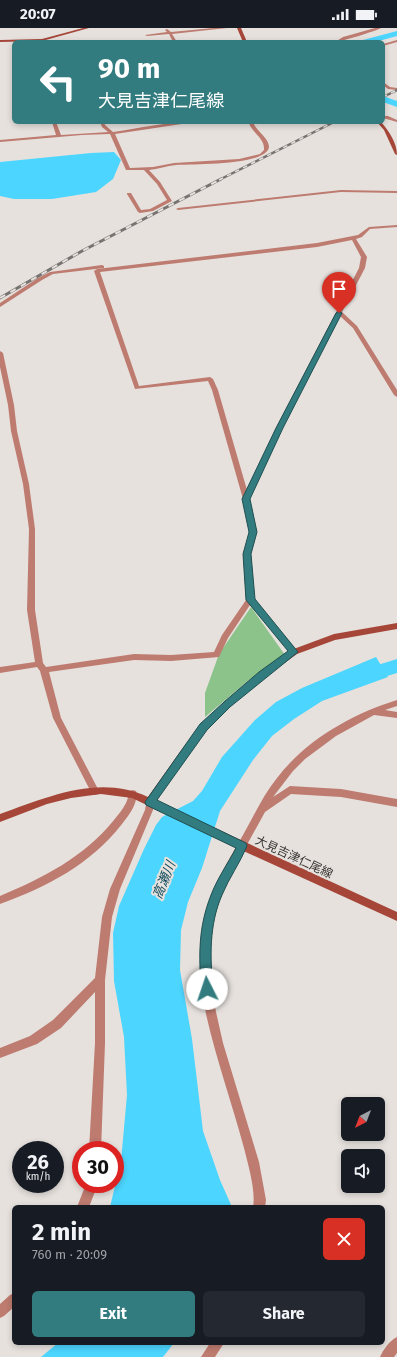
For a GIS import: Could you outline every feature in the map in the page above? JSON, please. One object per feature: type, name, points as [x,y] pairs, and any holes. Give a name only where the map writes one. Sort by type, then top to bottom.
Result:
[{"type":"main road","points":[[46,40],[87,28]]},
{"type":"main road","points":[[239,28],[244,40]]},
{"type":"main road","points":[[0,40],[12,40]]},
{"type":"main road","points":[[381,124],[386,130],[397,154]]},
{"type":"main road","points":[[150,802],[204,727],[227,704],[262,675],[294,652],[334,637],[397,626]]},
{"type":"main road","name":"大見吉津仁尾線","points":[[0,818],[65,796],[96,791],[118,791],[133,794],[397,917]]},
{"type":"street","points":[[163,28],[170,33],[174,40]]},
{"type":"street","points":[[147,35],[225,28]]},
{"type":"street","points":[[359,33],[360,30],[369,28]]},
{"type":"street","points":[[340,40],[379,28]]},
{"type":"street","points":[[385,45],[397,41]]},
{"type":"street","points":[[385,85],[389,88],[397,89]]},
{"type":"street","points":[[385,117],[397,121]]},
{"type":"street","points":[[55,124],[59,136]]},
{"type":"street","points":[[102,124],[112,133],[128,169],[173,164],[212,163],[254,158],[262,155],[266,149],[266,146],[263,139],[252,128],[251,124]]},
{"type":"street","points":[[0,141],[112,133],[172,124]]},
{"type":"street","points":[[384,124],[386,130]]},
{"type":"street","points":[[130,194],[140,212],[151,210],[170,201],[162,186],[153,175],[144,168]]},
{"type":"street","points":[[178,209],[341,191],[397,192]]},
{"type":"street","points":[[294,652],[250,600],[247,554],[253,532],[246,499],[215,390],[210,379],[137,388],[97,271],[317,245],[354,238],[360,236],[369,228],[397,226]]},
{"type":"street","points":[[246,499],[279,428],[362,268],[364,257],[354,238]]},
{"type":"street","points":[[0,305],[52,273],[104,267]]},
{"type":"street","points":[[339,313],[355,327],[397,395]]},
{"type":"street","points":[[0,353],[11,405],[14,431],[26,484],[32,529],[31,610],[42,667],[57,718],[96,791]]},
{"type":"street","points":[[0,670],[134,657],[171,658],[216,655],[225,637],[250,600]]},
{"type":"street","points":[[260,1205],[253,1162],[218,1041],[207,989],[204,953],[208,923],[216,895],[260,812],[280,780],[297,761],[317,745],[364,716],[397,702]]},
{"type":"street","points":[[373,712],[397,715]]},
{"type":"street","points":[[260,812],[290,790],[341,792],[397,803]]},
{"type":"street","points":[[0,900],[34,886],[76,863],[103,840],[118,822],[132,802],[133,794]]},
{"type":"street","points":[[95,1141],[100,1043],[100,980],[107,917],[115,889],[149,810],[150,802]]},
{"type":"street","points":[[0,1053],[33,1040],[57,1024],[100,980]]},
{"type":"street","points":[[84,1205],[88,1193]]},
{"type":"street","points":[[0,1312],[12,1302]]},
{"type":"street","points":[[386,1357],[397,1343]]},
{"type":"street","points":[[207,1357],[216,1345]]},
{"type":"green space","points":[[251,607],[285,655],[249,680],[205,717],[205,693],[219,654]]},
{"type":"water","points":[[114,152],[121,160],[113,179],[96,192],[52,199],[14,199],[0,196],[0,162]]},
{"type":"water","points":[[376,657],[388,677],[322,701],[294,719],[272,736],[253,760],[220,811],[202,868],[188,902],[181,930],[180,970],[192,1039],[203,1131],[220,1180],[231,1205],[110,1205],[113,1193],[124,1193],[123,1141],[127,1095],[124,1037],[114,981],[113,933],[119,906],[144,849],[156,825],[162,817],[193,801],[202,791],[222,757],[255,720],[276,702],[302,688]]},
{"type":"water","points":[[56,1345],[172,1345],[163,1357],[41,1357]]},
{"type":"waterway","name":"高瀬川","points":[[373,40],[397,33]]},
{"type":"waterway","name":"高瀬川","points":[[385,100],[397,104]]},
{"type":"waterway","name":"高瀬川","points":[[361,677],[397,666]]},
{"type":"railway","points":[[385,96],[397,90]]},
{"type":"railway","points":[[219,180],[330,124]]},
{"type":"railway","points":[[0,298],[82,251],[221,179]]},
{"type":"route","points":[[207,989],[204,953],[208,923],[216,895],[242,846],[150,802],[182,754],[204,727],[227,704],[262,675],[294,652],[250,600],[247,554],[253,532],[246,499],[279,428],[339,313]]}]
